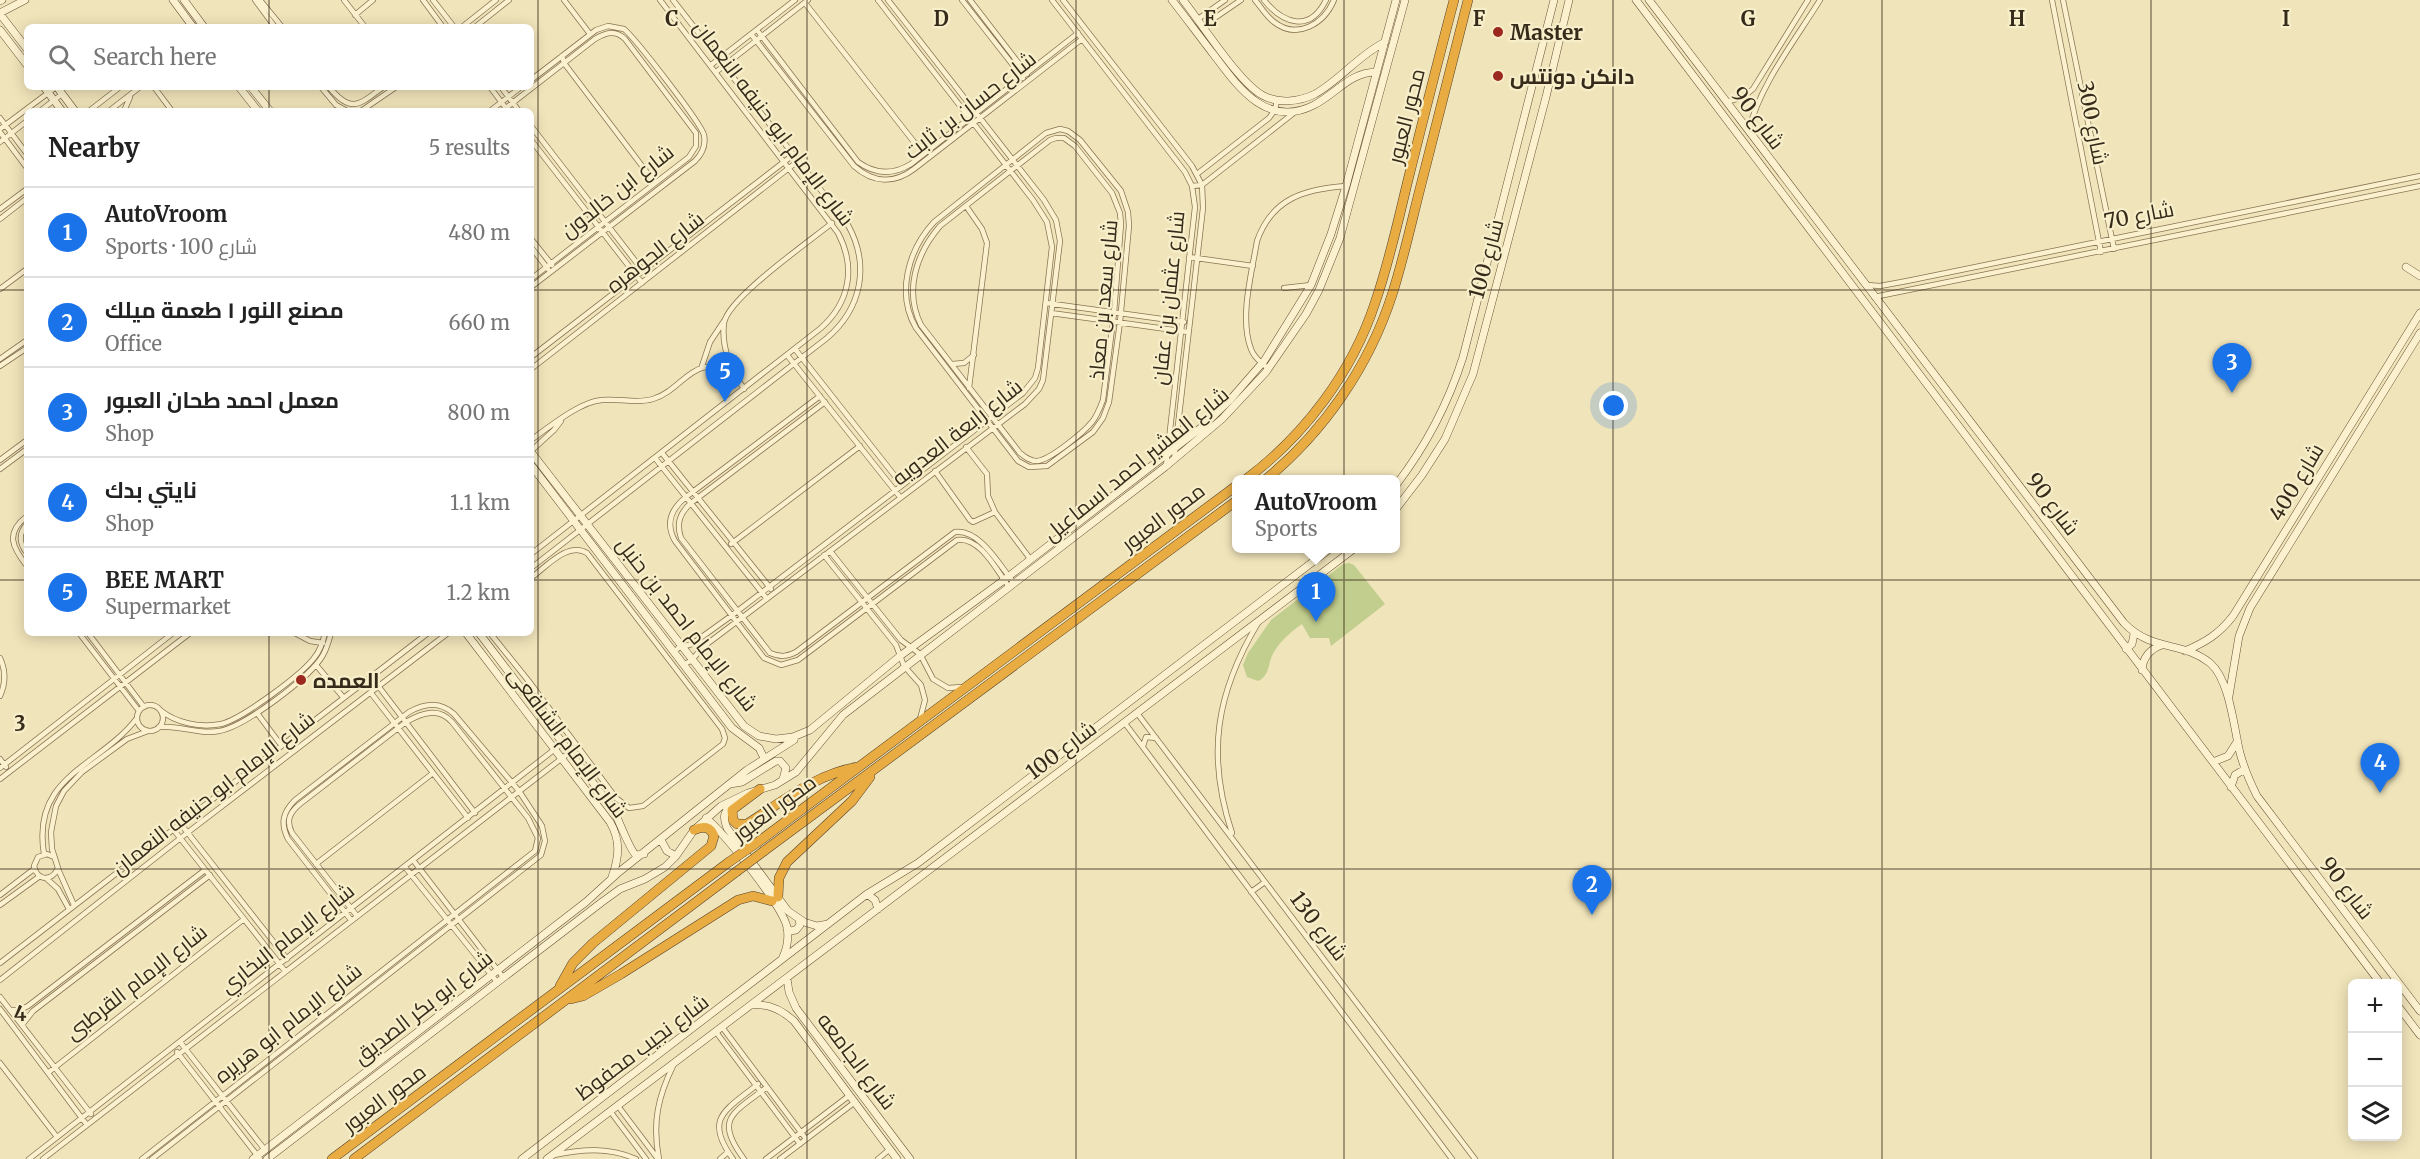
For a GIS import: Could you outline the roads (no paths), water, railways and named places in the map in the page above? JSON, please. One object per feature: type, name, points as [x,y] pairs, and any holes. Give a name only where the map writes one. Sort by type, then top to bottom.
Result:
[{"type":"highway","name":"محور العبور","points":[[1251,475],[1277,453],[1317,409],[1345,368],[1363,333],[1384,278],[1454,0]]},
{"type":"highway","name":"محور العبور","points":[[1270,475],[1324,420],[1348,387],[1377,334],[1398,277],[1468,0]]},
{"type":"highway","name":"محور العبور","points":[[332,1159],[1232,489]]},
{"type":"highway","name":"محور العبور","points":[[354,1159],[1232,504]]},
{"type":"highway","points":[[760,789],[732,810],[733,820],[737,824],[747,824],[827,774],[861,766]]},
{"type":"highway","points":[[566,1000],[583,996],[606,983],[738,900],[758,896],[775,899],[779,878],[787,862],[852,801],[872,772]]},
{"type":"highway","points":[[559,988],[573,963],[593,943],[711,846],[715,840],[710,829],[703,827],[694,830]]},
{"type":"street","points":[[24,0],[0,14],[24,45]]},
{"type":"street","points":[[173,0],[197,24]]},
{"type":"street","points":[[184,0],[198,24]]},
{"type":"street","points":[[255,0],[273,24]]},
{"type":"street","points":[[260,0],[280,24]]},
{"type":"street","points":[[344,0],[362,24]]},
{"type":"street","points":[[355,15],[373,0]]},
{"type":"street","points":[[423,0],[441,24]]},
{"type":"street","points":[[433,0],[452,24]]},
{"type":"street","points":[[466,24],[496,0]]},
{"type":"street","points":[[479,24],[510,0]]},
{"type":"street","points":[[564,0],[590,34]]},
{"type":"street","name":"شارع الإمام ابو حنيفه النعمان","points":[[534,552],[829,321],[845,295],[849,263],[843,242],[832,223],[660,0]]},
{"type":"street","name":"شارع الإمام ابو حنيفه النعمان","points":[[534,566],[827,338],[843,322],[855,302],[861,268],[857,246],[848,225],[673,0]]},
{"type":"street","points":[[711,65],[795,0]]},
{"type":"street","name":"شارع رابعة العدويه","points":[[675,652],[678,648],[692,644],[732,616],[1023,393],[1035,378],[1052,248],[1050,234],[1041,210],[878,0]]},
{"type":"street","name":"شارع رابعة العدويه","points":[[684,664],[692,660],[699,650],[1025,404],[1039,389],[1046,370],[1060,241],[1053,212],[888,0]]},
{"type":"street","points":[[962,0],[1024,75]]},
{"type":"street","points":[[970,0],[1028,81]]},
{"type":"street","name":"شارع عثمان بن عفان","points":[[1052,0],[1185,171],[1192,186],[1195,207],[1166,466]]},
{"type":"street","name":"شارع عثمان بن عفان","points":[[1063,0],[1197,174],[1202,185],[1204,200],[1174,460]]},
{"type":"street","points":[[1172,0],[1243,92],[1253,101],[1275,110],[1298,111]]},
{"type":"street","points":[[1183,0],[1246,81],[1262,95],[1277,100],[1291,101],[1308,97],[1385,42]]},
{"type":"street","points":[[1198,19],[1225,0]]},
{"type":"street","points":[[1203,26],[1240,0]]},
{"type":"street","points":[[1255,0],[1273,21],[1285,28],[1299,30],[1321,20],[1334,0]]},
{"type":"street","points":[[1264,0],[1278,16],[1293,22],[1309,19],[1316,14],[1326,0]]},
{"type":"street","name":"شارع المشير احمد اسماعيل","points":[[900,656],[1006,579],[1167,454],[1217,413],[1258,364],[1298,309],[1311,285],[1331,234],[1396,0]]},
{"type":"street","name":"شارع المشير احمد اسماعيل","points":[[904,666],[1174,460],[1222,419],[1265,373],[1319,290],[1340,238],[1405,0]]},
{"type":"street","name":"شارع 100","points":[[1400,479],[1428,439],[1448,399],[1463,357],[1554,0]]},
{"type":"street","name":"شارع 100","points":[[1400,502],[1430,463],[1458,414],[1473,374],[1569,0]]},
{"type":"street","name":"شارع 90","points":[[1636,0],[2377,979]]},
{"type":"street","name":"شارع 90","points":[[1649,0],[1748,133],[2134,634],[2142,639],[2185,651],[2213,666],[2228,699],[2245,769],[2265,808],[2420,1011]]},
{"type":"street","points":[[1726,102],[1738,100],[1753,89],[1808,0]]},
{"type":"street","points":[[1748,133],[1761,96],[1820,0]]},
{"type":"street","name":"شارع 300","points":[[2052,0],[2101,252]]},
{"type":"street","name":"شارع 300","points":[[2063,0],[2114,249]]},
{"type":"street","points":[[716,72],[807,1],[914,142],[932,156]]},
{"type":"street","name":"شارع ابن خالدون","points":[[534,78],[590,34],[608,27],[624,29],[699,123],[704,143],[703,150],[695,161],[534,285]]},
{"type":"street","name":"شارع حسان بن ثابت","points":[[757,30],[858,162],[875,171],[894,172],[903,169],[917,159],[1085,28]]},
{"type":"street","points":[[0,30],[24,61]]},
{"type":"street","name":"شارع ابن خالدون","points":[[534,86],[601,36],[606,33],[617,33],[625,39],[696,133],[696,146],[689,157],[534,277]]},
{"type":"street","name":"شارع حسان بن ثابت","points":[[751,34],[854,166],[870,177],[888,180],[898,179],[932,156],[1089,33]]},
{"type":"street","points":[[562,56],[564,63],[655,183],[656,188],[661,189]]},
{"type":"street","points":[[557,60],[564,63]]},
{"type":"street","points":[[1192,186],[1202,185],[1298,111],[1312,106],[1354,76],[1377,72]]},
{"type":"street","points":[[1753,89],[1754,94],[1761,96]]},
{"type":"street","points":[[25,108],[46,90],[60,108]]},
{"type":"street","points":[[59,90],[73,108]]},
{"type":"street","points":[[94,108],[116,90]]},
{"type":"street","points":[[113,108],[136,90]]},
{"type":"street","points":[[156,90],[170,108]]},
{"type":"street","points":[[241,90],[256,108]]},
{"type":"street","points":[[253,90],[268,108]]},
{"type":"street","points":[[324,90],[342,108]]},
{"type":"street","points":[[332,90],[340,100],[352,105],[364,102],[379,90]]},
{"type":"street","points":[[365,108],[392,90]]},
{"type":"street","points":[[492,90],[504,108]]},
{"type":"street","points":[[503,90],[517,108]]},
{"type":"street","points":[[494,108],[517,90]]},
{"type":"street","name":"شارع ابن خالدون","points":[[507,108],[529,90]]},
{"type":"street","points":[[44,108],[62,94]]},
{"type":"street","points":[[125,108],[131,94]]},
{"type":"street","points":[[1308,97],[1312,106]]},
{"type":"street","points":[[675,103],[680,99]]},
{"type":"street","points":[[1197,174],[1269,117],[1275,110],[1277,100]]},
{"type":"street","points":[[24,109],[0,130],[2,140],[24,165]]},
{"type":"street","points":[[0,118],[24,150]]},
{"type":"street","points":[[2,140],[24,123]]},
{"type":"street","name":"شارع سعد بن معاذ","points":[[989,418],[910,318],[905,296],[912,258],[927,229],[1005,165],[1046,134],[1060,129],[1068,131],[1080,140],[1121,191],[1129,226],[1121,314],[1109,402],[1103,418],[1093,432],[1047,466],[1035,468],[1018,461],[995,426]]},
{"type":"street","points":[[534,130],[649,278]]},
{"type":"street","points":[[829,134],[834,130]]},
{"type":"street","name":"شارع سعد بن معاذ","points":[[989,418],[916,315],[912,293],[919,259],[931,236],[966,206],[1050,140],[1064,138],[1075,146],[1112,193],[1117,203],[1121,224],[1114,313],[1103,400],[1093,421],[1085,430],[1038,461],[1025,458],[995,426]]},
{"type":"street","points":[[2080,143],[2092,141]]},
{"type":"street","points":[[914,142],[917,159],[921,164]]},
{"type":"street","points":[[534,144],[642,283]]},
{"type":"street","name":"شارع الجوهره","points":[[534,355],[793,155]]},
{"type":"street","name":"شارع الجوهره","points":[[534,367],[798,161]]},
{"type":"street","name":"شارع 70","points":[[1865,285],[1880,286],[1907,281],[2420,176]]},
{"type":"street","points":[[1265,373],[1258,364],[1248,340],[1245,321],[1261,228],[1268,217],[1287,201],[1310,190],[1354,184]]},
{"type":"street","name":"شارع 70","points":[[1874,297],[2420,186]]},
{"type":"street","points":[[0,209],[24,191]]},
{"type":"street","points":[[1775,197],[1782,192]]},
{"type":"street","points":[[0,219],[24,200]]},
{"type":"street","points":[[966,206],[982,229],[987,243],[969,387]]},
{"type":"street","points":[[702,366],[710,342],[736,302],[832,223]]},
{"type":"street","points":[[1496,231],[1503,228],[1508,238]]},
{"type":"street","points":[[534,244],[548,265]]},
{"type":"street","points":[[534,250],[553,271]]},
{"type":"street","points":[[1189,257],[1253,266]]},
{"type":"street","points":[[2406,267],[2420,276]]},
{"type":"street","points":[[0,289],[24,271]]},
{"type":"street","points":[[1483,282],[1483,288],[1487,292],[1496,289]]},
{"type":"street","points":[[1284,288],[1311,285]]},
{"type":"street","points":[[1046,303],[1190,323]]},
{"type":"street","points":[[1045,312],[1188,332]]},
{"type":"street","name":"شارع 400","points":[[2185,651],[2211,640],[2233,616],[2420,313]]},
{"type":"street","points":[[724,321],[726,352],[733,373],[744,389]]},
{"type":"street","name":"شارع 400","points":[[2228,699],[2239,636],[2250,608],[2420,333]]},
{"type":"street","points":[[0,359],[24,342]]},
{"type":"street","points":[[795,349],[907,492]]},
{"type":"street","points":[[0,366],[24,350]]},
{"type":"street","points":[[787,355],[900,497]]},
{"type":"street","points":[[951,364],[964,363],[974,355]]},
{"type":"street","points":[[1258,364],[1265,365],[1265,373]]},
{"type":"street","points":[[534,438],[581,406],[599,400],[653,399],[702,366],[718,367],[733,373]]},
{"type":"street","points":[[820,396],[686,496],[674,508],[671,515],[672,535],[764,658],[772,663],[790,664],[798,660],[951,544],[964,538],[976,544],[1012,585]]},
{"type":"street","points":[[825,402],[691,503],[681,514],[678,522],[681,538],[770,653],[779,657],[788,656],[949,536],[963,531],[976,536],[1006,579]]},
{"type":"street","points":[[989,418],[995,426]]},
{"type":"street","points":[[534,448],[561,421]]},
{"type":"street","points":[[0,460],[24,442]]},
{"type":"street","points":[[727,548],[860,446]]},
{"type":"street","points":[[966,447],[987,474],[988,496],[995,512],[1031,560]]},
{"type":"street","points":[[0,469],[24,451]]},
{"type":"street","points":[[662,453],[774,593]]},
{"type":"street","name":"شارع الإمام احمد بن حنبل","points":[[534,455],[738,720],[754,733],[776,740],[802,734],[900,656]]},
{"type":"street","points":[[655,458],[767,599]]},
{"type":"street","name":"شارع الإمام احمد بن حنبل","points":[[534,469],[732,728],[759,748],[764,758]]},
{"type":"street","points":[[935,471],[970,520],[973,522],[995,512]]},
{"type":"street","points":[[24,519],[16,526],[13,537],[15,549],[24,562]]},
{"type":"street","points":[[24,529],[20,536],[20,543],[24,549]]},
{"type":"street","points":[[824,544],[904,644],[920,654],[928,672],[940,685],[957,688],[966,686]]},
{"type":"street","points":[[818,548],[896,645],[904,666],[918,681],[924,692],[925,707],[919,721]]},
{"type":"street","points":[[492,636],[616,798],[629,808],[643,806],[725,741],[722,729],[587,553],[572,549],[534,576]]},
{"type":"street","name":"شارع 100","points":[[781,961],[867,894],[918,863],[1020,783],[1326,553]]},
{"type":"street","name":"شارع 100","points":[[787,978],[1350,553]]},
{"type":"street","points":[[1233,838],[1219,777],[1220,714],[1235,666],[1259,621]]},
{"type":"street","points":[[2126,649],[2133,642],[2134,634]]},
{"type":"street","points":[[84,636],[139,711]]},
{"type":"street","points":[[85,636],[144,707]]},
{"type":"street","points":[[2,766],[169,636]]},
{"type":"street","points":[[1,776],[186,636]]},
{"type":"street","points":[[301,636],[322,644]]},
{"type":"street","points":[[44,854],[42,837],[44,820],[48,804],[57,789],[68,776],[123,734],[144,707],[154,706],[171,718],[192,724],[208,725],[229,721],[253,707],[308,665],[322,644],[324,636]]},
{"type":"street","points":[[71,907],[54,857],[51,823],[64,791],[82,772],[128,739],[159,727],[176,727],[201,732],[220,731],[238,724],[257,713],[316,665],[324,654],[330,636]]},
{"type":"street","name":"شارع الإمام ابو حنيفه النعمان","points":[[0,963],[424,636]]},
{"type":"street","name":"شارع الإمام ابو حنيفه النعمان","points":[[0,980],[180,838],[444,636]]},
{"type":"street","name":"شارع الإمام الشافعى","points":[[468,636],[615,829],[618,855],[611,879]]},
{"type":"street","name":"شارع الإمام الشافعى","points":[[481,636],[613,809],[624,829],[630,850],[636,855],[644,854]]},
{"type":"street","points":[[2142,670],[2149,652],[2162,645]]},
{"type":"street","points":[[0,658],[5,675],[0,696]]},
{"type":"street","points":[[316,665],[343,697]]},
{"type":"street","points":[[781,961],[788,942],[787,928],[775,899],[730,832],[724,819],[726,810],[760,789],[781,781],[802,766],[837,721],[904,666]]},
{"type":"street","points":[[516,680],[524,675]]},
{"type":"street","points":[[524,690],[531,684]]},
{"type":"street","points":[[379,687],[475,813]]},
{"type":"street","points":[[1144,689],[1151,694],[1153,701]]},
{"type":"street","points":[[371,693],[468,818]]},
{"type":"street","points":[[351,920],[306,863],[284,831],[282,823],[286,810],[295,800],[394,723],[424,705],[441,705],[448,708],[519,791]]},
{"type":"street","points":[[159,710],[163,719],[159,727]]},
{"type":"street","points":[[257,713],[281,745]]},
{"type":"street","points":[[357,916],[291,833],[288,819],[300,804],[406,722],[425,713],[437,713],[448,717],[511,797]]},
{"type":"street","name":"شارع 130","points":[[1137,713],[1474,1159]]},
{"type":"street","points":[[137,718],[140,727],[148,731]]},
{"type":"street","name":"شارع 130","points":[[1125,722],[1452,1159]]},
{"type":"street","points":[[1098,725],[1100,732],[1107,736]]},
{"type":"street","points":[[749,741],[753,738],[754,733]]},
{"type":"street","points":[[730,784],[764,758],[802,734]]},
{"type":"street","points":[[1143,746],[1146,736],[1156,738]]},
{"type":"street","points":[[2213,762],[2228,756],[2237,740]]},
{"type":"street","name":"شارع الإمام البخاري","points":[[29,1159],[564,742]]},
{"type":"street","name":"شارع الإمام البخاري","points":[[43,1159],[570,752]]},
{"type":"street","points":[[547,756],[552,759],[554,765]]},
{"type":"street","points":[[0,759],[2,766],[9,771]]},
{"type":"street","points":[[730,784],[742,782],[776,761],[780,761],[786,768],[785,776],[781,781]]},
{"type":"street","points":[[2231,787],[2235,776],[2245,769]]},
{"type":"street","points":[[316,864],[433,773]]},
{"type":"street","points":[[1020,783],[1028,795]]},
{"type":"street","name":"شارع ابو بكر الصديق","points":[[257,1158],[586,902],[611,879],[730,784]]},
{"type":"street","name":"شارع ابو بكر الصديق","points":[[269,1158],[591,909],[620,889],[656,874],[676,856],[694,830],[706,818],[729,802],[760,789]]},
{"type":"street","name":"شارع الإمام ابو هريره","points":[[152,1159],[537,860],[543,851],[545,841],[542,826],[519,791]]},
{"type":"street","points":[[1010,791],[1018,802]]},
{"type":"street","name":"شارع الإمام ابو هريره","points":[[142,1159],[535,851],[538,838],[535,830],[511,797]]},
{"type":"street","points":[[706,818],[723,834],[775,899],[788,911],[799,919],[817,926],[831,924]]},
{"type":"street","points":[[180,823],[292,966]]},
{"type":"street","points":[[173,829],[285,971]]},
{"type":"street","points":[[661,840],[668,851],[676,856]]},
{"type":"street","points":[[44,854],[54,857]]},
{"type":"street","points":[[0,895],[34,869],[36,860],[44,854]]},
{"type":"street","points":[[306,863],[312,859]]},
{"type":"street","points":[[413,860],[459,920],[494,973]]},
{"type":"street","points":[[405,867],[452,926],[500,980]]},
{"type":"street","points":[[46,878],[53,877],[58,868]]},
{"type":"street","points":[[34,869],[58,889],[71,907]]},
{"type":"street","points":[[314,873],[316,869],[320,869]]},
{"type":"street","points":[[10,1010],[20,1010],[28,1006],[205,870]]},
{"type":"street","points":[[22,1025],[33,1011],[210,875]]},
{"type":"street","points":[[0,905],[40,876]]},
{"type":"street","points":[[611,879],[620,889]]},
{"type":"street","points":[[1251,892],[1265,882]]},
{"type":"street","points":[[867,894],[875,900],[878,909]]},
{"type":"street","points":[[2307,902],[2314,896]]},
{"type":"street","points":[[586,902],[591,909]]},
{"type":"street","name":"شارع الإمام القرطبى","points":[[49,1072],[244,919]]},
{"type":"street","points":[[787,928],[790,931],[796,930],[800,925],[799,919]]},
{"type":"street","points":[[2330,933],[2338,927]]},
{"type":"street","points":[[124,932],[128,938]]},
{"type":"street","points":[[2343,950],[2351,944]]},
{"type":"street","name":"شارع نجيب محفوظ","points":[[522,1159],[781,961]]},
{"type":"street","name":"شارع نجيب محفوظ","points":[[549,1157],[787,978]]},
{"type":"street","name":"شارع الجامعه","points":[[787,978],[792,1000],[910,1159]]},
{"type":"street","points":[[356,992],[360,997]]},
{"type":"street","points":[[0,997],[94,1119]]},
{"type":"street","name":"شارع الجامعه","points":[[750,1005],[769,1006],[787,1014],[850,1095],[895,1158]]},
{"type":"street","points":[[0,1009],[87,1125]]},
{"type":"street","points":[[2402,1012],[2420,1035]]},
{"type":"street","points":[[719,1029],[806,1139]]},
{"type":"street","points":[[719,1029],[756,1086],[800,1144]]},
{"type":"street","points":[[812,1045],[820,1040]]},
{"type":"street","points":[[180,1042],[269,1158]]},
{"type":"street","points":[[675,1043],[676,1050],[684,1055]]},
{"type":"street","points":[[173,1047],[257,1158]]},
{"type":"street","points":[[659,1159],[655,1131],[657,1107],[664,1083],[675,1063]]},
{"type":"street","points":[[0,1064],[57,1137]]},
{"type":"street","points":[[242,1079],[246,1085]]},
{"type":"street","points":[[734,1159],[720,1138],[718,1130],[722,1116],[762,1081]]},
{"type":"street","points":[[744,1159],[730,1140],[729,1122],[736,1111],[767,1087]]},
{"type":"street","points":[[766,1159],[850,1095]]},
{"type":"street","points":[[780,1159],[855,1102]]},
{"type":"street","points":[[618,1106],[659,1159]]},
{"type":"street","points":[[610,1111],[646,1159]]},
{"type":"street","points":[[878,1159],[890,1149]]},
{"type":"street","points":[[549,1157],[595,1150],[636,1159]]},
{"type":"street","points":[[720,1159],[728,1152]]},
{"type":"place","name":"Master","points":[[1498,32]]},
{"type":"place","name":"دانكن دونتس","points":[[1498,76]]},
{"type":"place","name":"معمل احمد طحان العبور","points":[[2232,393]]},
{"type":"place","name":"BEE MART","points":[[725,402]]},
{"type":"place","name":"AutoVroom","points":[[1316,622]]},
{"type":"place","name":"العمده","points":[[301,680]]},
{"type":"place","name":"نايتي بدك","points":[[2380,793]]},
{"type":"place","name":"مصنع النور ١ طعمة ميلك","points":[[1592,915]]}]
